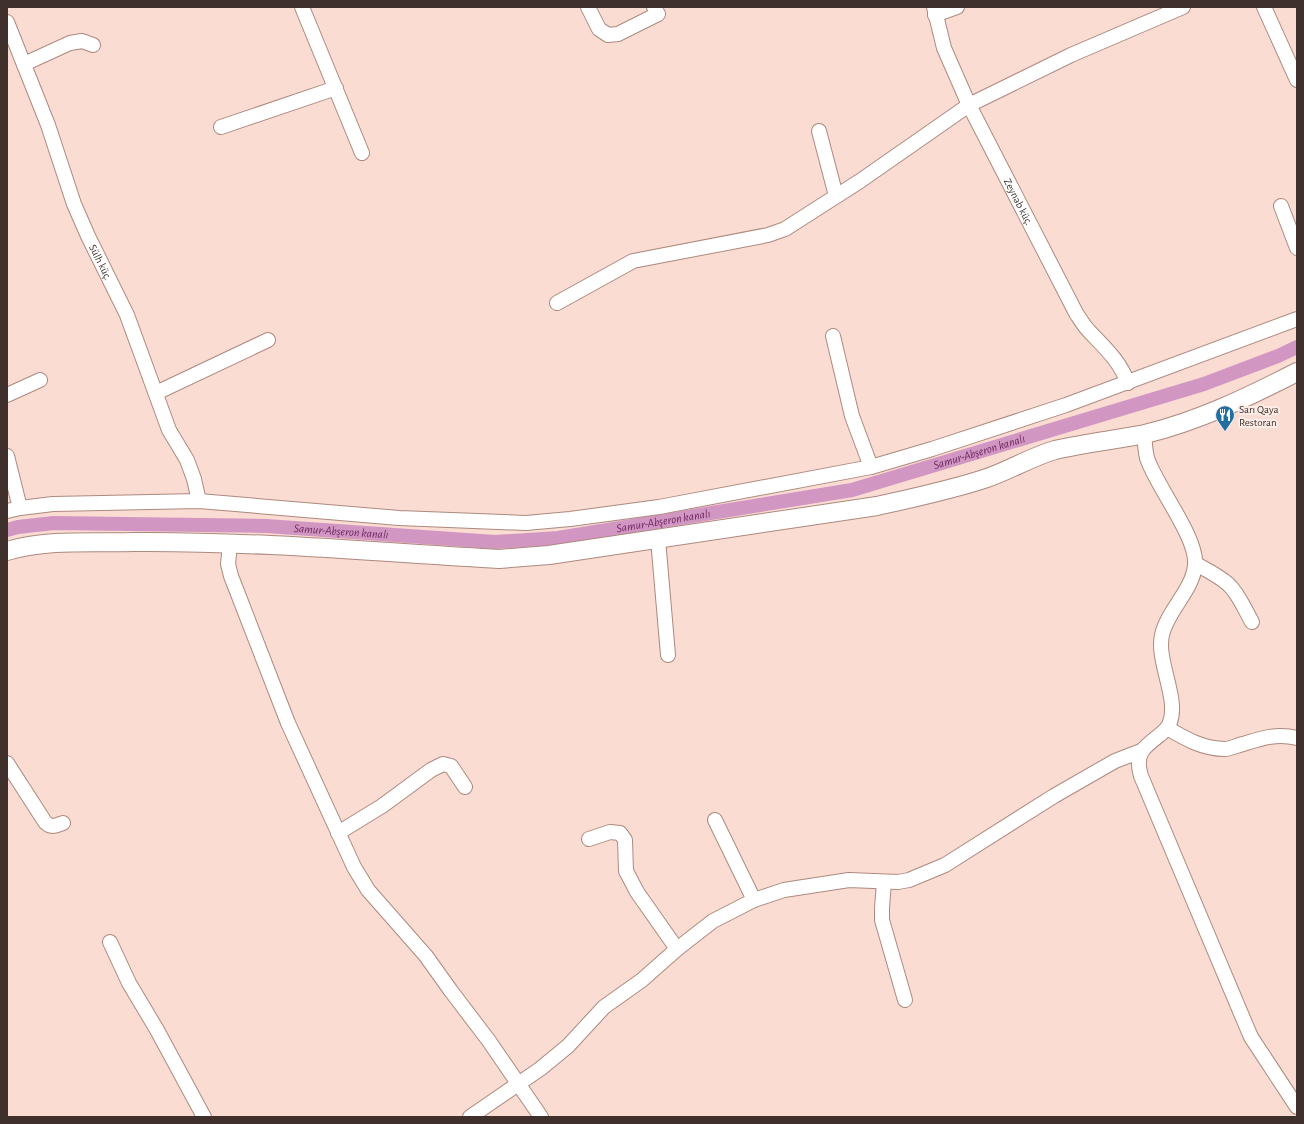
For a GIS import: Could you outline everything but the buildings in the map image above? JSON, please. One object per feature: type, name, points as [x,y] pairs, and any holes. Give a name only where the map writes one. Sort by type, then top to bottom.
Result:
[{"type":"street","points":[[302,7],[362,153]]},
{"type":"street","points":[[588,7],[599,29],[608,34],[618,34],[658,14],[654,7]]},
{"type":"street","points":[[934,11],[957,7]]},
{"type":"street","points":[[557,303],[632,261],[768,235],[785,228],[860,181],[969,106],[1071,55],[1183,7]]},
{"type":"street","points":[[1264,7],[1297,80]]},
{"type":"street","name":"Zeynəb küç.","points":[[934,11],[944,48],[969,106],[1076,313],[1088,330],[1118,362],[1128,383]]},
{"type":"street","name":"Sülh küç.","points":[[7,22],[48,125],[74,204],[127,315],[169,430],[187,460],[194,479],[199,501]]},
{"type":"street","points":[[24,64],[70,44],[82,41],[93,45]]},
{"type":"street","points":[[221,126],[336,88]]},
{"type":"street","points":[[819,131],[836,196]]},
{"type":"street","points":[[1281,206],[1297,248]]},
{"type":"street","points":[[7,456],[13,509],[53,504],[199,501],[399,518],[526,523],[570,519],[658,507],[871,467],[932,449],[1059,407],[1128,383],[1297,319]]},
{"type":"street","points":[[833,336],[852,416],[871,467]]},
{"type":"street","points":[[156,393],[268,340]]},
{"type":"street","points":[[7,551],[29,546],[64,543],[178,542],[499,559],[549,555],[884,505],[907,500],[987,478],[1055,450],[1144,434],[1184,422],[1220,409],[1297,372]]},
{"type":"street","points":[[7,395],[40,380]]},
{"type":"street","points":[[470,1117],[540,1069],[568,1046],[604,1007],[642,980],[676,949],[713,921],[754,900],[784,890],[849,880],[884,882],[909,880],[945,865],[1054,796],[1115,761],[1141,751],[1167,728],[1172,716],[1172,704],[1161,649],[1162,635],[1165,626],[1189,583],[1196,564],[1195,556],[1187,534],[1147,458],[1144,434]]},
{"type":"street","points":[[658,539],[668,655]]},
{"type":"street","points":[[230,544],[228,564],[231,576],[288,723],[354,867],[368,890],[426,956],[519,1084],[541,1117]]},
{"type":"street","points":[[1196,564],[1216,575],[1228,584],[1236,593],[1252,622]]},
{"type":"street","points":[[1167,728],[1202,746],[1226,749],[1268,736],[1287,735],[1297,738]]},
{"type":"street","points":[[1141,751],[1138,766],[1141,776],[1241,1016],[1251,1037],[1297,1107]]},
{"type":"street","points":[[7,763],[45,822],[50,826],[63,823]]},
{"type":"street","points":[[338,833],[382,806],[431,770],[443,764],[451,766],[465,787]]},
{"type":"street","points":[[715,820],[754,900]]},
{"type":"street","points":[[590,839],[610,832],[620,833],[625,840],[626,871],[637,892],[676,949]]},
{"type":"street","points":[[884,882],[882,920],[905,1000]]},
{"type":"street","points":[[110,942],[130,983],[204,1117]]},
{"type":"waterway","name":"Samur-Abşeron kanalı","points":[[7,530],[18,527],[54,523],[266,526],[495,542],[558,538],[852,490],[1204,384],[1278,356],[1297,347]]},
{"type":"place","name":"Sarı Qaya Restoran","points":[[1225,432]]}]
